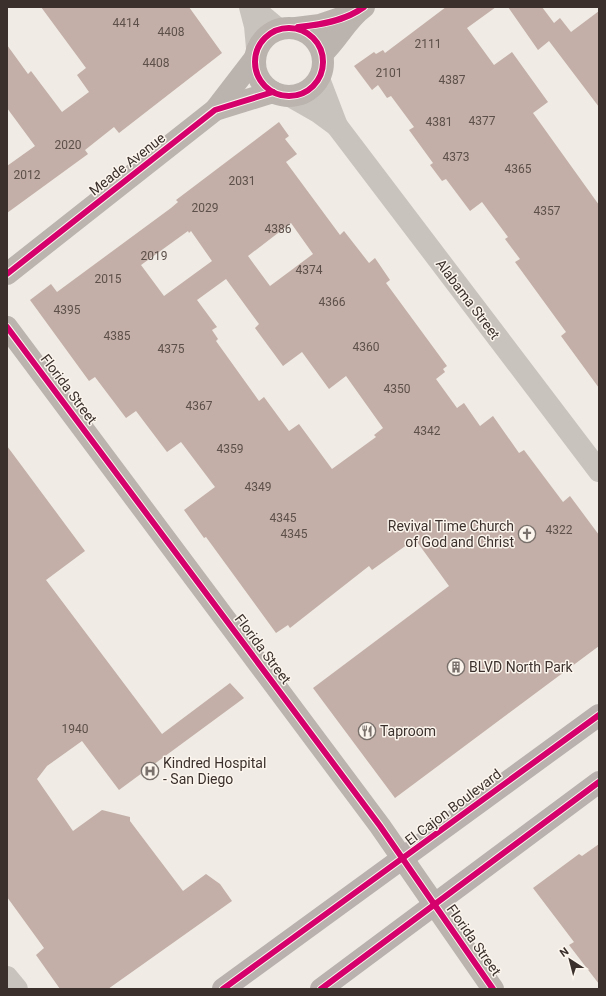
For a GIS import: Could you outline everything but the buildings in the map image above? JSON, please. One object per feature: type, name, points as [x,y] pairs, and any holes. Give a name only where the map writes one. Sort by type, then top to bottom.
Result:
[{"type":"main road","name":"El Cajon Boulevard","points":[[223,989],[404,859],[599,715]]},
{"type":"main road","points":[[321,989],[599,782]]},
{"type":"street","points":[[251,7],[287,28],[313,36],[323,53],[322,71],[319,80],[302,94],[282,94],[261,82],[256,74],[255,26],[251,7]]},
{"type":"street","points":[[256,53],[267,36],[287,28],[320,25],[360,10]]},
{"type":"street","points":[[323,53],[360,10]]},
{"type":"street","name":"Meade Avenue","points":[[7,274],[216,110],[256,53]]},
{"type":"street","name":"Alabama Street","points":[[319,80],[337,126],[599,471]]},
{"type":"street","name":"Meade Avenue","points":[[216,110],[282,94]]},
{"type":"street","name":"Alabama Street","points":[[282,94],[318,112],[337,126]]},
{"type":"street","name":"Florida Street","points":[[7,327],[404,859],[493,989]]},
{"type":"street","points":[[7,976],[16,989]]},
{"type":"cycle path","points":[[298,27],[341,19],[364,7]]},
{"type":"cycle path","points":[[282,28],[296,28],[308,33],[318,43],[323,55],[323,62],[323,69],[318,81],[308,91],[296,96],[282,96],[270,91],[260,81],[255,69],[255,55],[260,43],[270,33],[282,28]]},
{"type":"cycle path","points":[[7,274],[215,110],[273,92]]},
{"type":"cycle path","points":[[7,327],[380,826],[493,989]]},
{"type":"cycle path","points":[[223,989],[599,715]]},
{"type":"cycle path","points":[[321,989],[599,782]]},
{"type":"place","name":"Revival Time Church of God and Christ","points":[[527,534]]},
{"type":"place","name":"BLVD North Park","points":[[456,667]]},
{"type":"place","name":"Taproom","points":[[367,731]]},
{"type":"place","name":"Kindred Hospital - San Diego","points":[[150,771]]}]
